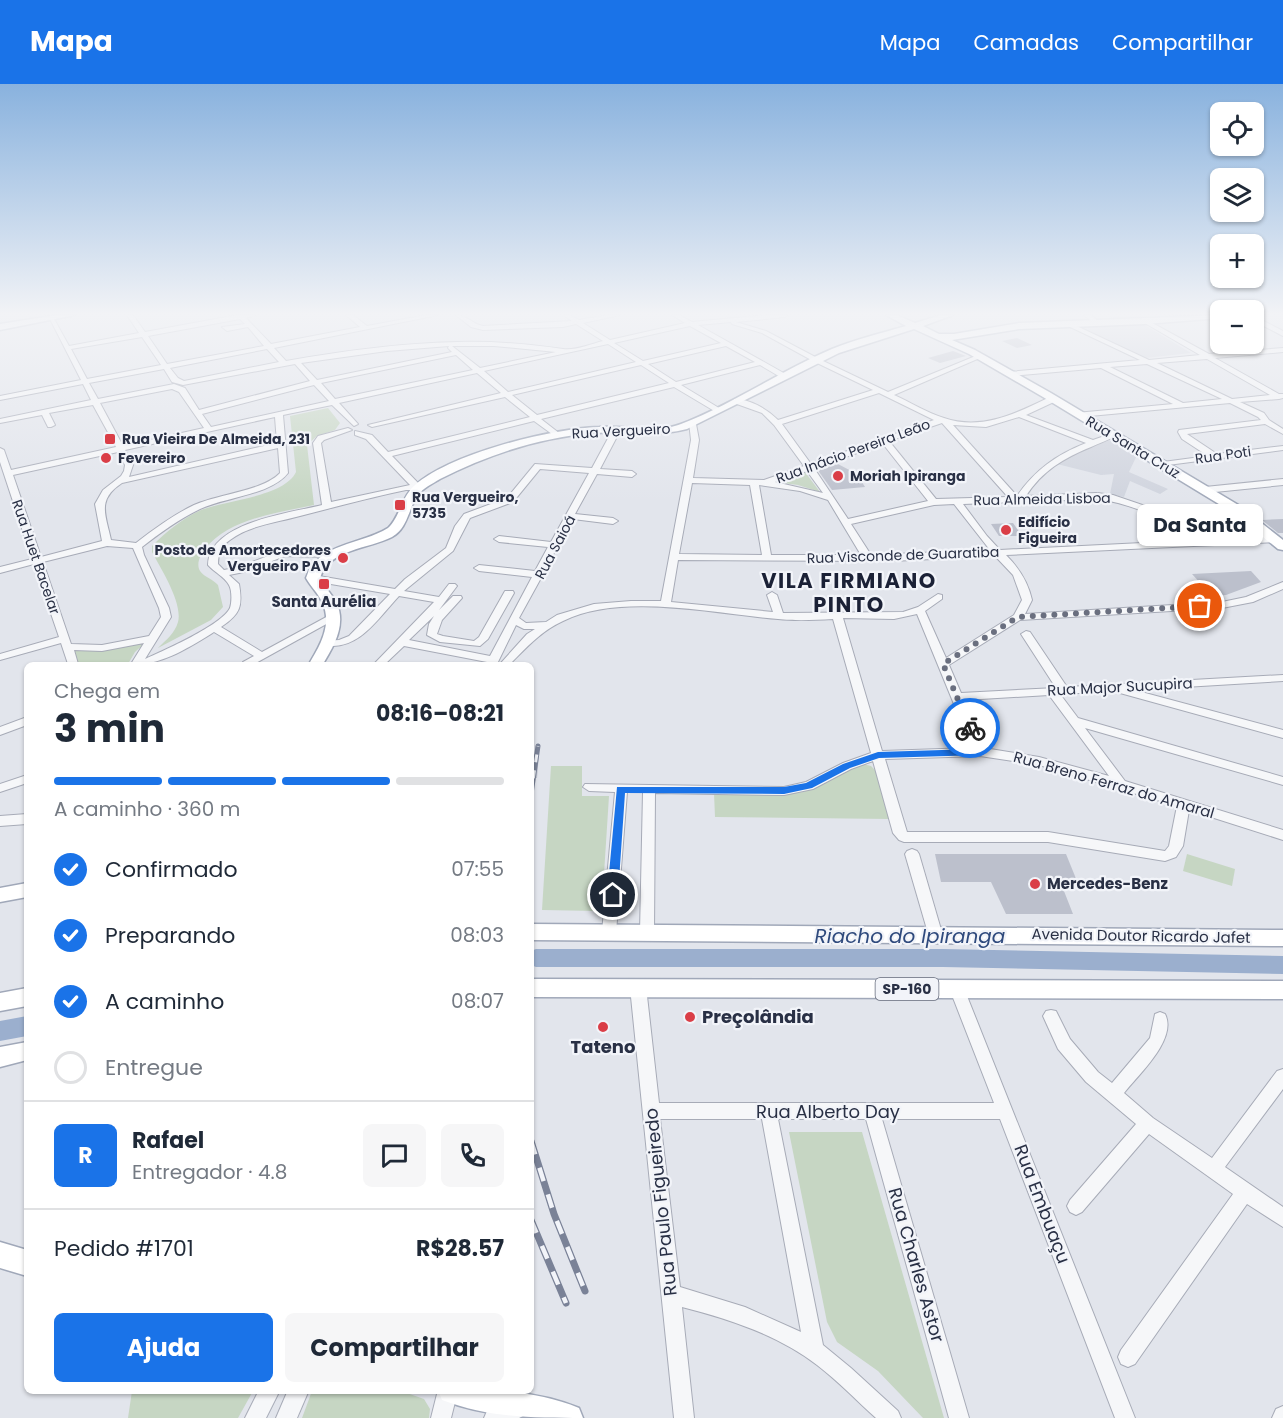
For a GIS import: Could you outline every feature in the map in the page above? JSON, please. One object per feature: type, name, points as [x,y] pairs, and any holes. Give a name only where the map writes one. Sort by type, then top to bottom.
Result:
[{"type":"main road","name":"Rua Vergueiro","points":[[313,578],[316,567],[334,554],[382,537],[396,528],[418,488],[449,470],[484,456],[556,435],[617,429],[663,431],[679,428],[693,429],[716,410],[783,377]]},
{"type":"main road","name":"Rua Santa Cruz","points":[[1015,377],[1205,490],[1252,520],[1279,542]]},
{"type":"main road","points":[[313,578],[330,603],[334,617],[329,644],[317,662]]},
{"type":"main road","points":[[0,895],[24,891]]},
{"type":"main road","name":"Avenida Doutor Ricardo Jafet","points":[[534,932],[935,933],[1283,938]]},
{"type":"main road","name":"SP-160","points":[[534,988],[1283,990]]},
{"type":"main road","points":[[0,1002],[24,998]]},
{"type":"main road","points":[[0,1057],[24,1052]]},
{"type":"main road","points":[[0,1255],[24,1262]]},
{"type":"main road","points":[[467,1394],[569,1418]]},
{"type":"street","points":[[83,377],[129,465],[122,481]]},
{"type":"street","points":[[0,398],[110,377]]},
{"type":"street","points":[[173,377],[208,430]]},
{"type":"street","points":[[1,420],[214,377]]},
{"type":"street","points":[[312,377],[334,402],[351,427],[358,432],[370,431],[508,393],[578,377]]},
{"type":"street","points":[[198,413],[340,377]]},
{"type":"street","points":[[9,473],[446,377]]},
{"type":"street","points":[[488,377],[538,417],[556,435]]},
{"type":"street","points":[[663,377],[716,410]]},
{"type":"street","points":[[385,454],[702,377]]},
{"type":"street","points":[[854,377],[943,420],[965,425],[991,425],[1020,415],[1053,399]]},
{"type":"street","points":[[777,423],[885,392],[924,377]]},
{"type":"street","points":[[1124,377],[1181,405]]},
{"type":"street","points":[[1178,377],[1261,415],[1266,422],[1283,432]]},
{"type":"street","points":[[1244,377],[1281,397]]},
{"type":"street","points":[[1079,415],[1281,397]]},
{"type":"street","points":[[736,401],[765,411],[777,423],[831,498],[867,558]]},
{"type":"street","points":[[44,411],[51,425]]},
{"type":"street","points":[[137,546],[167,522],[193,507],[276,482],[284,473],[279,414]]},
{"type":"street","points":[[1020,415],[1093,443]]},
{"type":"street","points":[[943,420],[1000,483],[1018,497],[1060,456],[1113,435]]},
{"type":"street","name":"Rua Inácio Pereira Leão","points":[[765,483],[943,420]]},
{"type":"street","points":[[327,506],[317,443],[321,438],[365,422],[385,454],[418,488]]},
{"type":"street","points":[[1214,456],[1185,437],[1182,432],[1266,422]]},
{"type":"street","name":"Rua Saioá","points":[[493,662],[503,639],[617,429]]},
{"type":"street","points":[[666,603],[688,480],[693,429]]},
{"type":"street","points":[[884,440],[934,502]]},
{"type":"street","points":[[106,543],[99,504],[107,490],[122,481],[281,446]]},
{"type":"street","name":"Rua Poti","points":[[1163,464],[1283,448]]},
{"type":"street","name":"Rua Huet Bacelar","points":[[0,450],[72,662]]},
{"type":"street","points":[[329,644],[341,643],[353,638],[413,576],[450,549],[467,516],[510,500],[538,466],[632,474]]},
{"type":"street","points":[[688,480],[765,483],[801,489],[831,498]]},
{"type":"street","points":[[1205,490],[1283,482]]},
{"type":"street","points":[[754,483],[767,557]]},
{"type":"street","points":[[1000,483],[1027,486],[1046,497]]},
{"type":"street","points":[[142,662],[214,628],[230,616],[236,607],[234,584],[213,565],[212,557],[223,541],[232,534],[251,526],[327,506],[406,487],[418,488]]},
{"type":"street","name":"Rua Almeida Lisboa","points":[[847,522],[934,502],[1018,497],[1097,496],[1128,500],[1213,542]]},
{"type":"street","points":[[956,501],[989,543],[1001,552],[1019,577],[1027,600],[1018,617]]},
{"type":"street","points":[[571,516],[613,521]]},
{"type":"street","points":[[499,539],[556,545]]},
{"type":"street","name":"Rua Visconde de Guaratiba","points":[[675,556],[867,558],[1213,542],[1279,542]]},
{"type":"street","points":[[0,570],[106,543],[130,543],[137,546]]},
{"type":"street","points":[[137,546],[166,617],[139,662]]},
{"type":"street","points":[[222,573],[241,570],[284,553],[334,554]]},
{"type":"street","points":[[479,568],[540,574]]},
{"type":"street","points":[[313,578],[441,600]]},
{"type":"street","points":[[943,664],[1018,617],[1222,605],[1249,600],[1283,585]]},
{"type":"street","points":[[381,662],[452,586]]},
{"type":"street","points":[[469,656],[476,644],[483,639],[509,593]]},
{"type":"street","points":[[772,596],[779,616]]},
{"type":"street","points":[[507,662],[525,641],[549,624],[572,612],[587,608],[666,603],[779,616],[895,614],[920,610],[938,597]]},
{"type":"street","points":[[457,598],[440,615],[431,631],[432,635],[440,639],[476,644]]},
{"type":"street","points":[[920,610],[980,752]]},
{"type":"street","points":[[837,615],[900,833],[904,837],[1048,837],[1157,855],[1172,855],[1176,846],[1184,803]]},
{"type":"street","points":[[251,662],[334,617]]},
{"type":"street","points":[[514,620],[524,626],[549,624]]},
{"type":"street","points":[[214,628],[262,656]]},
{"type":"street","points":[[1026,634],[1075,722],[1121,784]]},
{"type":"street","points":[[503,639],[516,636],[525,641]]},
{"type":"street","points":[[0,657],[66,643],[102,648],[154,638]]},
{"type":"street","points":[[400,642],[493,662]]},
{"type":"street","name":"Rua Major Sucupira","points":[[957,697],[1283,678]]},
{"type":"street","points":[[1114,688],[1283,734]]},
{"type":"street","points":[[0,731],[24,722]]},
{"type":"street","points":[[1075,722],[1283,781]]},
{"type":"street","name":"Rua Breno Ferraz do Amaral","points":[[589,788],[784,790],[809,786],[847,766],[878,755],[980,752],[1039,761],[1184,803],[1283,835]]},
{"type":"street","points":[[0,789],[24,780]]},
{"type":"street","points":[[647,932],[649,789]]},
{"type":"street","points":[[609,932],[621,790]]},
{"type":"street","points":[[0,821],[24,819]]},
{"type":"street","points":[[912,854],[935,933]]},
{"type":"street","name":"Rua Paulo Figueiredo","points":[[638,987],[684,1418]]},
{"type":"street","name":"Rua Embuaçu","points":[[958,990],[1125,1418]]},
{"type":"street","points":[[1051,1016],[1064,1044],[1077,1062],[1112,1095],[1147,1123],[1283,1218]]},
{"type":"street","points":[[1112,1095],[1156,1042],[1160,1035],[1160,1019]]},
{"type":"street","points":[[1213,1170],[1283,1076]]},
{"type":"street","name":"Rua Alberto Day","points":[[651,1111],[769,1113],[1006,1111]]},
{"type":"street","name":"Rua Charles Astor","points":[[872,1112],[959,1418]]},
{"type":"street","points":[[769,1113],[814,1351]]},
{"type":"street","points":[[1076,1206],[1147,1123]]},
{"type":"street","points":[[1128,1357],[1245,1192]]},
{"type":"street","points":[[672,1295],[704,1302],[754,1322],[814,1351],[891,1418]]},
{"type":"street","points":[[255,1418],[268,1394]]},
{"type":"street","points":[[286,1418],[297,1394]]},
{"type":"street","points":[[441,1418],[449,1394]]},
{"type":"street","points":[[494,1418],[521,1407]]},
{"type":"shaded area","points":[[1113,439],[1138,453],[1129,472],[1168,489],[1160,494],[1130,481],[1124,497],[1110,494],[1114,474],[1101,475],[1057,464],[1072,454]]},
{"type":"green space","points":[[328,408],[340,423],[335,430],[317,436],[307,445],[314,505],[255,518],[227,530],[215,539],[203,551],[198,565],[202,573],[218,585],[223,607],[211,620],[158,648],[175,630],[179,614],[166,577],[152,552],[152,546],[175,526],[201,510],[253,497],[280,487],[289,480],[296,472],[290,416]]},
{"type":"green space","points":[[805,472],[820,492],[798,485],[775,482]]},
{"type":"green space","points":[[147,641],[135,652],[129,662],[78,662],[73,651],[104,651]]},
{"type":"green space","points":[[863,764],[871,766],[876,771],[890,819],[715,817],[714,793],[786,794],[803,792]]},
{"type":"green space","points":[[551,766],[582,766],[582,796],[609,796],[602,905],[596,911],[542,910]]},
{"type":"green space","points":[[1187,854],[1235,869],[1232,886],[1183,871]]},
{"type":"green space","points":[[789,1132],[862,1132],[944,1418],[923,1418],[878,1371],[837,1342],[827,1322]]},
{"type":"green space","points":[[131,1394],[251,1394],[238,1418],[128,1418]]},
{"type":"green space","points":[[311,1394],[410,1394],[424,1399],[430,1409],[429,1418],[302,1418]]},
{"type":"building","name":"Moriah Ipiranga","points":[[836,463],[857,474],[865,487],[832,490],[817,469]]},
{"type":"building","points":[[1283,519],[1283,533],[1278,533],[1262,520]]},
{"type":"building","name":"Edifício Figueira","points":[[1013,523],[1022,536],[999,536],[991,524]]},
{"type":"building","points":[[1251,571],[1261,582],[1226,595],[1212,596],[1192,574]]},
{"type":"building","points":[[534,754],[539,754],[537,778],[534,778]]},
{"type":"building","name":"Mercedes-Benz","points":[[935,854],[1066,854],[1079,886],[1062,886],[1073,914],[1006,914],[991,882],[941,882]]},
{"type":"waterway","name":"Riacho do Ipiranga","points":[[536,958],[943,958],[1283,965]]},
{"type":"waterway","name":"Riacho do Ipiranga","points":[[0,1031],[24,1027]]},
{"type":"railway","points":[[534,773],[538,746]]},
{"type":"railway","points":[[534,1151],[554,1214],[585,1291]]},
{"type":"railway","points":[[534,1227],[566,1303]]},
{"type":"way so far","points":[[970,728],[943,664],[1018,617],[1200,606]]},
{"type":"place","name":"Rua Vieira De Almeida, 231","points":[[110,439]]},
{"type":"place","name":"Fevereiro","points":[[106,458]]},
{"type":"place","name":"Moriah Ipiranga","points":[[838,476]]},
{"type":"place","name":"Rua Vergueiro, 5735","points":[[400,505]]},
{"type":"place","name":"Edifício Figueira","points":[[1006,530]]},
{"type":"place","name":"Posto de Amortecedores Vergueiro PAV","points":[[343,558]]},
{"type":"place","name":"Santa Aurélia","points":[[324,584]]},
{"type":"place","name":"Da Santa","points":[[1200,606]]},
{"type":"place","name":"Mercedes-Benz","points":[[1035,884]]},
{"type":"place","name":"Preçolândia","points":[[690,1017]]},
{"type":"place","name":"Tateno","points":[[603,1027]]},
{"type":"district","name":"VILA FIRMIANO PINTO","points":[[849,593]]},
{"type":"route","points":[[613,895],[621,790],[784,790],[809,786],[847,766],[878,755],[980,752],[970,728]]}]
